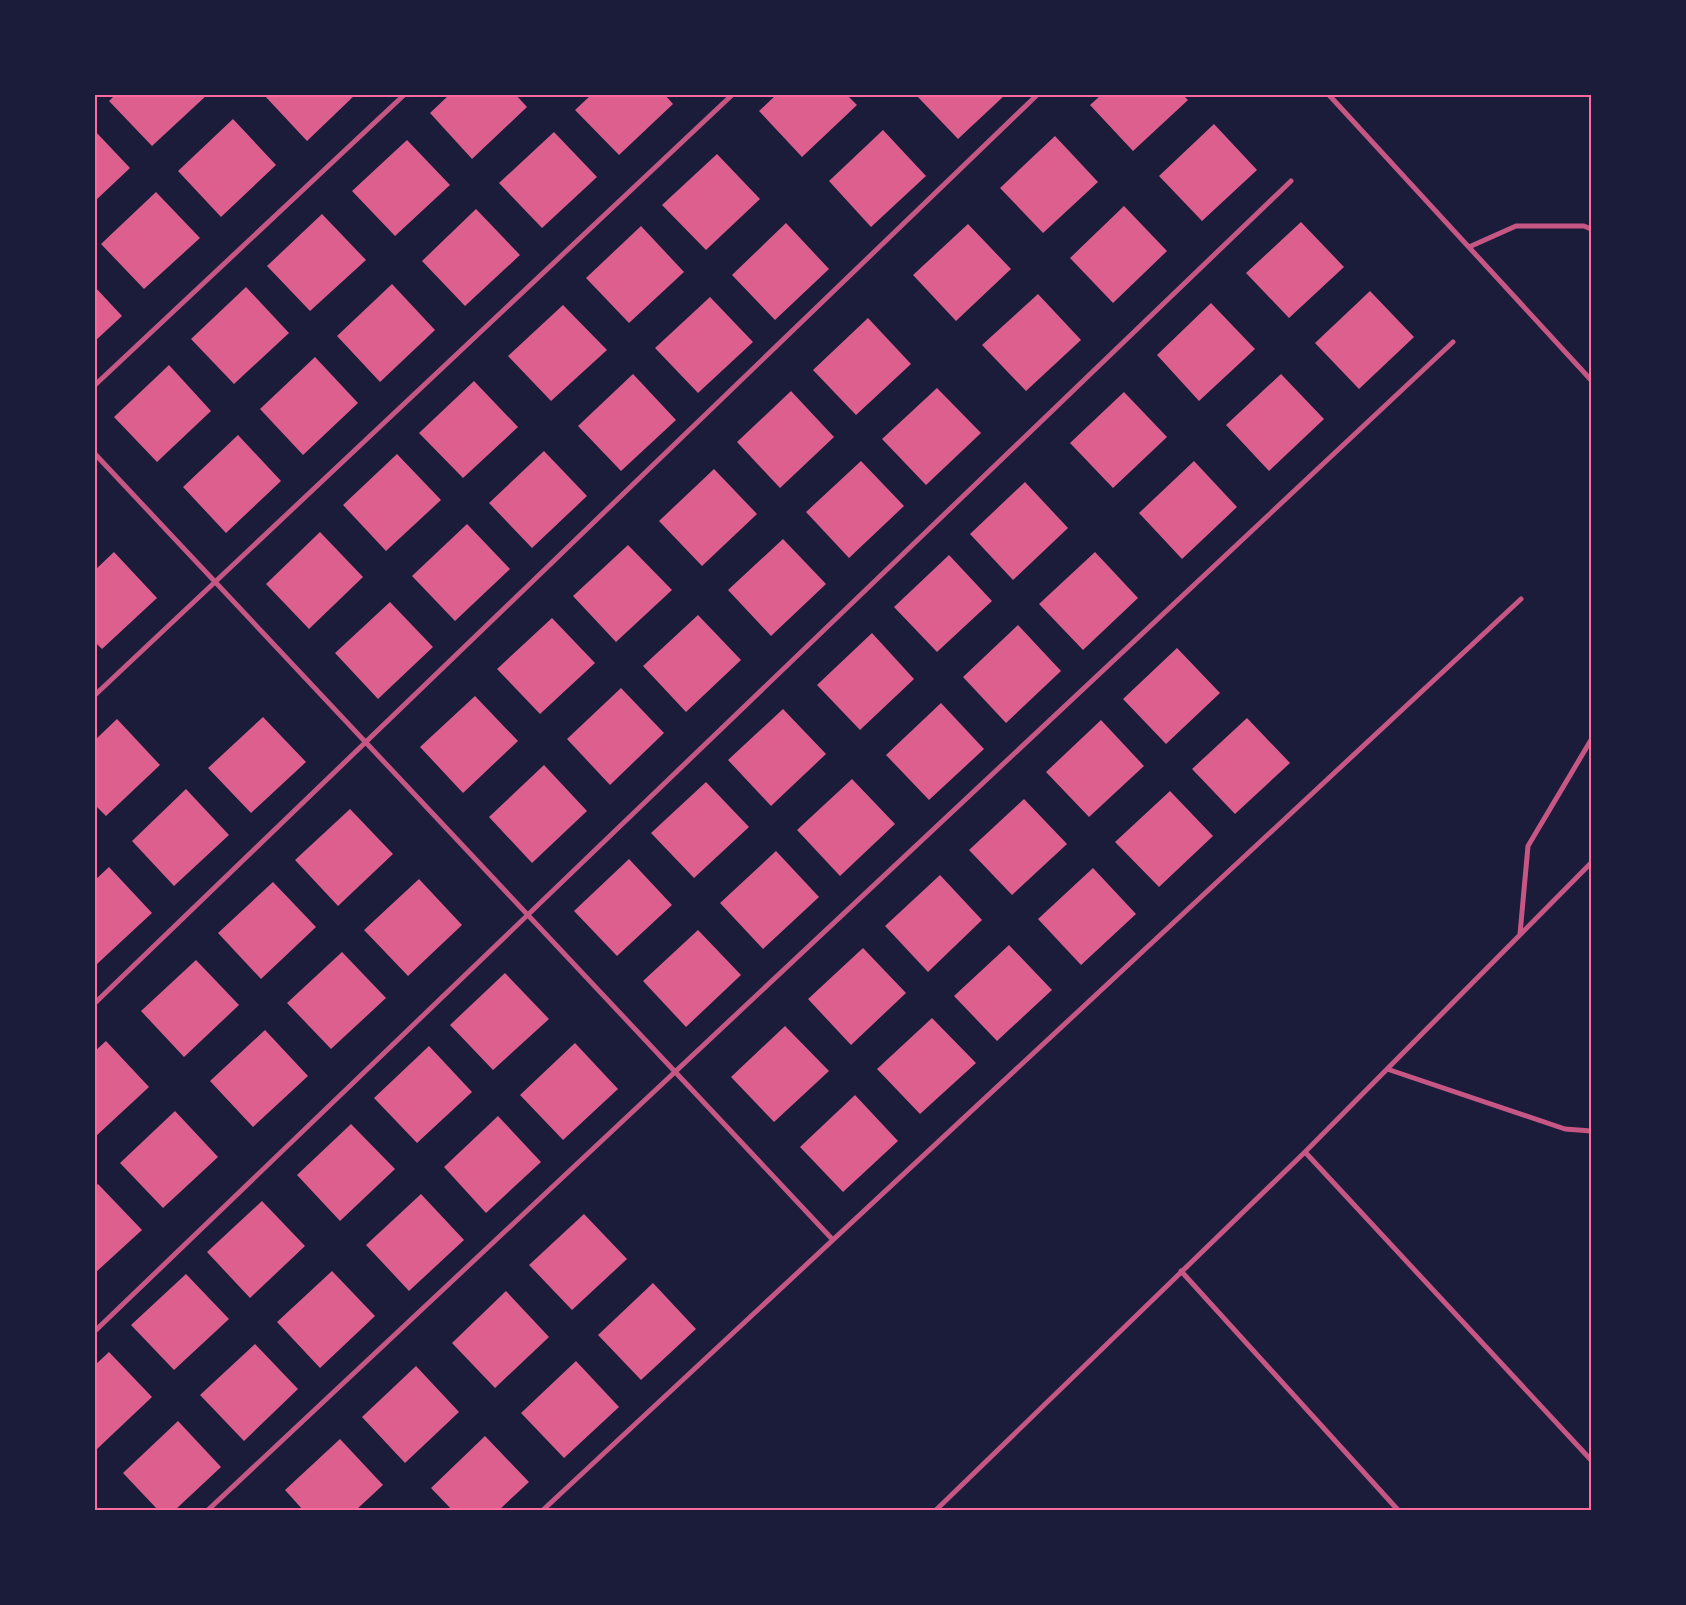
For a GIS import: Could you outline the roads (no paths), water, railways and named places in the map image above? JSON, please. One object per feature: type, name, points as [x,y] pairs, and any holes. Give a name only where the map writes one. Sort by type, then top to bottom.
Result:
[{"type":"street","points":[[95,385],[404,95]]},
{"type":"street","points":[[95,695],[732,95]]},
{"type":"street","points":[[95,1003],[1037,95]]},
{"type":"street","points":[[1329,95],[1591,380]]},
{"type":"street","points":[[95,1331],[1291,181]]},
{"type":"street","points":[[1469,247],[1516,226],[1584,226],[1591,229]]},
{"type":"street","points":[[208,1510],[1453,342]]},
{"type":"street","points":[[95,454],[833,1240]]},
{"type":"street","points":[[543,1510],[1521,600]]},
{"type":"street","points":[[1520,934],[1528,846],[1591,740]]},
{"type":"street","points":[[940,1509],[1181,1271],[1305,1152],[1591,863]]},
{"type":"street","points":[[1387,1070],[1565,1129],[1591,1131]]},
{"type":"street","points":[[1305,1152],[1591,1460]]},
{"type":"street","points":[[1181,1271],[1398,1510]]}]
